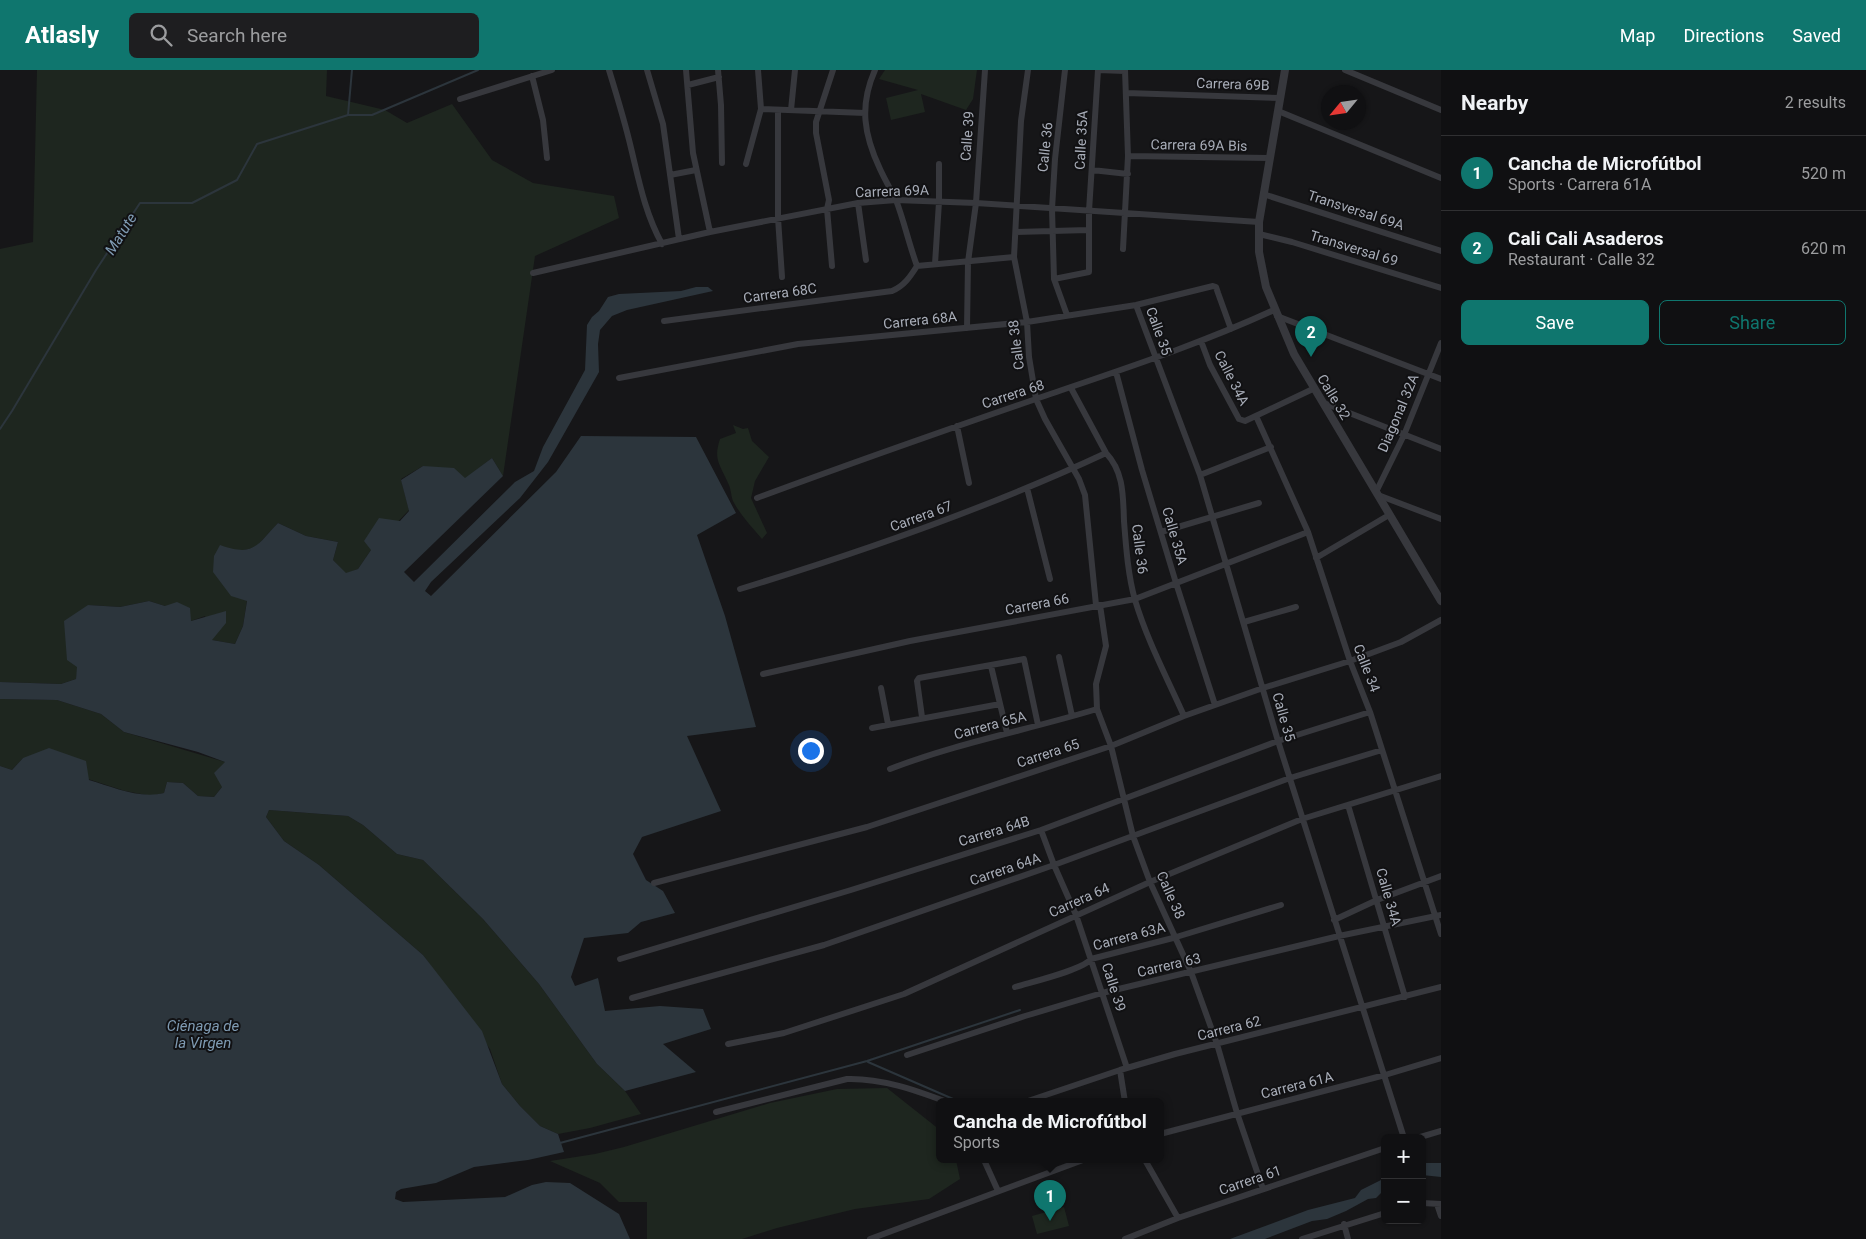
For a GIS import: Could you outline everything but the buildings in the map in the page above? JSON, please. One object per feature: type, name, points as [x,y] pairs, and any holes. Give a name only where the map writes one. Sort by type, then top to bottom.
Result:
[{"type":"street","points":[[460,100],[552,70]]},
{"type":"street","points":[[609,70],[631,146],[644,203],[652,226],[662,244]]},
{"type":"street","points":[[647,70],[663,124],[679,239]]},
{"type":"street","points":[[686,70],[696,170],[710,232]]},
{"type":"street","points":[[746,164],[761,109],[758,70]]},
{"type":"street","points":[[792,110],[796,70]]},
{"type":"street","points":[[832,266],[827,209],[829,200],[816,133],[816,122],[833,70]]},
{"type":"street","points":[[875,70],[870,82],[865,113],[867,137],[879,168],[896,200],[917,266],[1014,257]]},
{"type":"street","name":"Calle 39","points":[[967,328],[968,262],[976,203],[985,70]]},
{"type":"street","name":"Calle 38","points":[[1028,70],[1021,121],[1014,257],[1027,322],[1029,357],[1036,399],[1045,419],[1074,468],[1085,495],[1098,605],[1106,646],[1096,684],[1097,709],[1112,746],[1132,836],[1150,882],[1191,972],[1217,1044],[1236,1113],[1263,1188]]},
{"type":"street","name":"Calle 36","points":[[1066,70],[1055,159],[1052,209],[1054,279],[1066,315]]},
{"type":"street","points":[[1098,70],[1125,71],[1128,174],[1123,249]]},
{"type":"street","name":"Calle 35A","points":[[1054,279],[1089,272],[1088,230],[1098,70]]},
{"type":"street","name":"Calle 32","points":[[1285,70],[1259,222],[1258,234],[1266,287],[1294,354],[1441,601]]},
{"type":"street","points":[[1345,70],[1441,110]]},
{"type":"street","points":[[688,85],[718,73],[722,162]]},
{"type":"street","points":[[532,76],[543,120],[547,158]]},
{"type":"street","name":"Carrera 69B","points":[[1126,93],[1280,98]]},
{"type":"street","points":[[761,109],[865,113]]},
{"type":"street","points":[[778,110],[778,218],[782,277]]},
{"type":"street","points":[[1278,111],[1441,178]]},
{"type":"street","name":"Carrera 69A Bis","points":[[1128,156],[1270,158]]},
{"type":"street","points":[[935,264],[939,202],[939,164]]},
{"type":"street","points":[[670,175],[696,170]]},
{"type":"street","points":[[1092,170],[1128,174]]},
{"type":"street","name":"Transversal 69A","points":[[1263,194],[1441,251]]},
{"type":"street","name":"Carrera 69A","points":[[533,273],[778,218],[858,203],[896,200],[1017,205],[1052,209],[1259,222]]},
{"type":"street","points":[[858,203],[866,260]]},
{"type":"street","points":[[1016,232],[1088,230]]},
{"type":"street","name":"Transversal 69","points":[[1258,234],[1292,242],[1441,288]]},
{"type":"street","name":"Carrera 68C","points":[[664,321],[850,297],[899,288],[917,266]]},
{"type":"street","name":"Carrera 68A","points":[[619,378],[798,344],[1027,322],[1136,306],[1213,286],[1216,287],[1231,329]]},
{"type":"street","name":"Calle 35","points":[[1136,306],[1200,475],[1302,819],[1403,1134]]},
{"type":"street","points":[[1276,313],[1441,379]]},
{"type":"street","name":"Carrera 68","points":[[757,498],[858,460],[1071,388],[1276,313]]},
{"type":"street","name":"Calle 34A","points":[[1200,341],[1210,365],[1239,419],[1245,422],[1256,416]]},
{"type":"street","name":"Diagonal 32A","points":[[1377,493],[1404,434],[1441,343]]},
{"type":"street","name":"Calle 35A","points":[[1116,372],[1142,470],[1215,705]]},
{"type":"street","name":"Calle 36","points":[[1071,388],[1106,453],[1114,462],[1121,479],[1126,549],[1135,600],[1154,650],[1184,716]]},
{"type":"street","points":[[1256,416],[1315,388]]},
{"type":"street","points":[[1324,403],[1441,448]]},
{"type":"street","name":"Calle 34","points":[[1256,416],[1308,532],[1350,661],[1370,712],[1438,916],[1441,934]]},
{"type":"street","points":[[957,426],[969,483]]},
{"type":"street","points":[[1200,475],[1271,447]]},
{"type":"street","name":"Carrera 67","points":[[740,589],[844,557],[957,517],[1106,453]]},
{"type":"street","points":[[1027,488],[1050,579]]},
{"type":"street","points":[[1377,493],[1441,519]]},
{"type":"street","points":[[1161,532],[1259,504]]},
{"type":"street","points":[[1316,558],[1389,515]]},
{"type":"street","name":"Carrera 66","points":[[763,674],[910,641],[1098,605],[1135,600],[1308,532]]},
{"type":"street","points":[[1244,622],[1296,607]]},
{"type":"street","name":"Carrera 65","points":[[654,883],[867,827],[1112,746],[1184,716],[1263,688],[1350,661],[1401,642],[1441,620]]},
{"type":"street","points":[[1059,657],[1072,716]]},
{"type":"street","points":[[922,717],[917,681],[919,678],[1024,659],[1038,725]]},
{"type":"street","points":[[991,666],[1007,732]]},
{"type":"street","points":[[880,688],[888,724]]},
{"type":"street","points":[[872,728],[922,717],[1000,704]]},
{"type":"street","name":"Carrera 65A","points":[[890,769],[916,759],[1007,732],[1097,709]]},
{"type":"street","name":"Carrera 64B","points":[[620,959],[1041,830],[1278,741],[1370,712]]},
{"type":"street","name":"Carrera 64A","points":[[632,998],[824,945],[1054,865],[1290,778],[1382,750]]},
{"type":"street","name":"Carrera 64","points":[[728,1044],[784,1033],[904,994],[1150,882],[1302,819],[1441,776]]},
{"type":"street","name":"Calle 34A","points":[[1348,805],[1405,997]]},
{"type":"street","name":"Calle 39","points":[[1041,830],[1076,915],[1102,993],[1124,1069],[1125,1098]]},
{"type":"street","points":[[1334,920],[1377,900],[1441,876]]},
{"type":"street","name":"Carrera 63A","points":[[1015,987],[1073,969],[1088,962],[1091,958],[1176,937],[1281,906]]},
{"type":"street","name":"Carrera 63","points":[[907,1055],[1102,993],[1339,936],[1438,916]]},
{"type":"street","name":"Carrera 62","points":[[1037,1098],[1124,1069],[1441,987]]},
{"type":"street","name":"Carrera 61A","points":[[1164,1133],[1385,1075],[1441,1058]]},
{"type":"street","points":[[716,1112],[847,1079],[864,1078],[936,1099]]},
{"type":"street","points":[[1426,1135],[1441,1131]]},
{"type":"street","name":"Carrera 61","points":[[1125,1239],[1263,1188],[1381,1149]]},
{"type":"street","points":[[985,1163],[998,1191]]},
{"type":"street","points":[[870,1239],[1076,1163]]},
{"type":"street","points":[[1147,1163],[1178,1218]]},
{"type":"street","points":[[1426,1203],[1439,1204],[1441,1216]]},
{"type":"street","points":[[1302,1239],[1344,1224],[1381,1214]]},
{"type":"street","points":[[1344,1224],[1348,1239]]},
{"type":"shaded area","points":[[37,70],[327,70],[326,96],[385,110],[407,123],[452,104],[492,160],[533,183],[614,196],[619,218],[535,256],[503,476],[492,458],[465,479],[423,466],[401,479],[409,510],[371,550],[358,569],[346,574],[333,560],[338,542],[306,536],[278,523],[255,548],[238,551],[247,600],[243,626],[235,644],[212,640],[205,616],[191,621],[165,606],[149,601],[120,607],[88,605],[76,679],[61,684],[0,682],[0,249],[33,242]]},
{"type":"shaded area","points":[[885,70],[977,70],[973,99],[966,110],[921,94],[925,112],[891,120],[886,98],[918,90],[879,79]]},
{"type":"shaded area","points":[[733,425],[743,429],[748,428],[752,441],[769,457],[755,481],[751,498],[767,533],[762,539],[746,521],[732,499],[729,485],[718,462],[717,452],[720,439],[736,433]]},
{"type":"shaded area","points":[[0,699],[57,700],[101,714],[124,732],[225,762],[222,787],[214,797],[198,796],[183,783],[167,782],[164,793],[152,796],[125,791],[23,758],[12,770],[0,766]]},
{"type":"shaded area","points":[[269,810],[348,816],[363,825],[397,854],[423,860],[483,919],[539,984],[597,1064],[625,1091],[641,1114],[590,1128],[558,1134],[540,1126],[502,1084],[490,1049],[423,955],[319,865],[284,841],[266,817]]},
{"type":"shaded area","points":[[887,1088],[936,1127],[936,1163],[957,1163],[960,1179],[929,1199],[855,1209],[777,1228],[742,1239],[647,1239],[647,1202],[619,1202],[600,1183],[550,1161],[624,1147],[770,1103],[837,1089]]},
{"type":"shaded area","points":[[1064,1207],[1069,1226],[1037,1234],[1032,1216]]},
{"type":"water","name":"Ciénaga de la Virgen","points":[[696,287],[708,287],[713,291],[627,310],[612,316],[600,330],[598,344],[599,372],[548,462],[520,498],[431,582],[425,591],[431,596],[556,472],[581,436],[696,437],[736,513],[697,535],[725,616],[756,727],[687,736],[721,811],[642,837],[633,854],[646,880],[663,891],[675,913],[641,922],[628,933],[584,938],[571,977],[575,986],[598,978],[605,1011],[660,1006],[703,1009],[711,1029],[663,1044],[696,1072],[625,1091],[597,1064],[539,984],[483,919],[423,860],[397,854],[363,825],[348,816],[269,810],[266,817],[284,841],[319,865],[423,955],[482,1031],[502,1084],[540,1126],[558,1134],[564,1152],[528,1160],[474,1167],[436,1183],[401,1189],[396,1192],[395,1199],[403,1202],[505,1197],[532,1185],[546,1182],[570,1183],[619,1214],[630,1239],[0,1239],[0,766],[12,770],[23,758],[49,748],[86,761],[89,780],[117,789],[155,794],[164,793],[167,782],[183,783],[198,796],[214,797],[222,787],[214,773],[225,762],[198,752],[124,732],[101,714],[57,700],[0,699],[0,682],[61,684],[76,679],[77,667],[67,660],[64,621],[88,605],[120,607],[149,601],[165,606],[177,602],[190,608],[191,621],[226,611],[226,623],[212,640],[235,644],[243,626],[247,601],[231,596],[213,572],[214,556],[220,545],[240,550],[254,547],[278,523],[306,536],[338,542],[333,560],[346,573],[358,569],[371,550],[364,541],[379,518],[400,521],[409,511],[401,480],[423,466],[454,468],[465,478],[492,458],[503,476],[404,572],[414,582],[515,482],[534,471],[543,447],[585,370],[587,325],[608,297],[619,294],[681,291]]},
{"type":"water","points":[[1426,1163],[1441,1163],[1441,1177],[1426,1175]]},
{"type":"water","points":[[1381,1180],[1381,1193],[1376,1198],[1368,1199],[1327,1219],[1312,1221],[1265,1239],[1230,1239],[1308,1210],[1355,1198],[1361,1190]]},
{"type":"waterway","name":"Matute","points":[[0,429],[96,270],[140,203],[192,203],[237,180],[257,144],[348,115],[352,70]]},
{"type":"waterway","points":[[349,115],[372,115],[478,70]]},
{"type":"waterway","points":[[560,1143],[867,1061],[1020,1010]]},
{"type":"waterway","points":[[868,1062],[951,1098]]},
{"type":"place","name":"Cali Cali Asaderos","points":[[1311,357]]},
{"type":"place","name":"Cancha de Microfútbol","points":[[1050,1221]]}]
